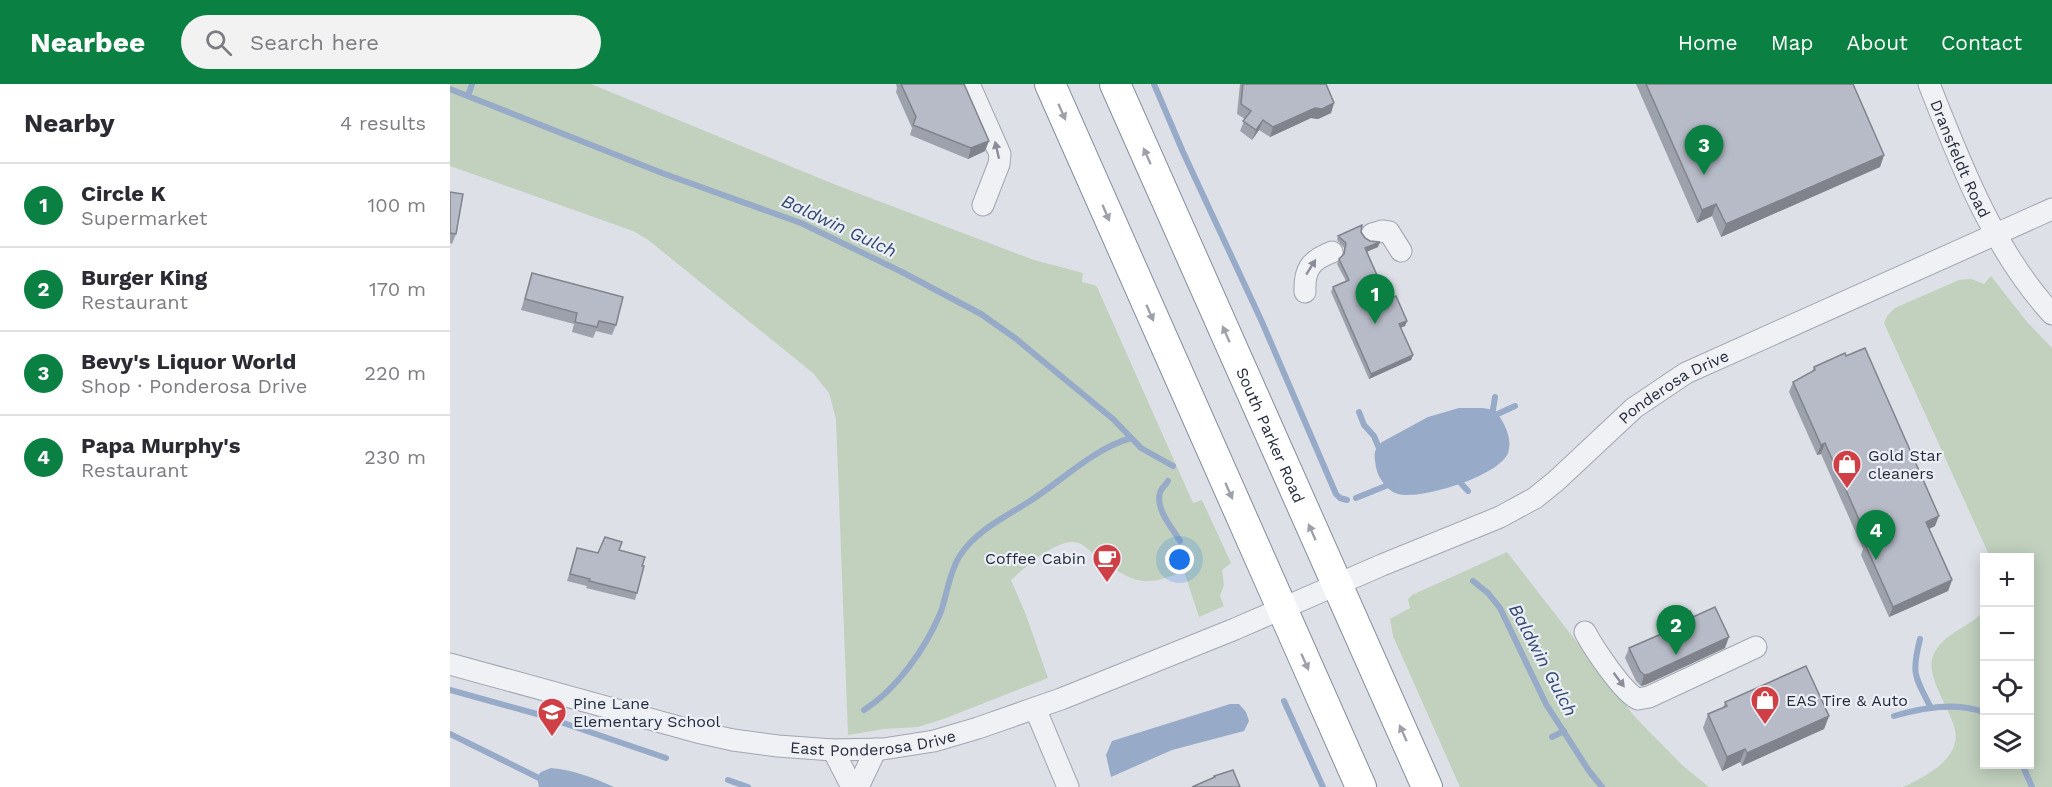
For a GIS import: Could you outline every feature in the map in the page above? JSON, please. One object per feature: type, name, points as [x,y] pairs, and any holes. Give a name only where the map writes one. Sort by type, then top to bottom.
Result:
[{"type":"highway","points":[[1050,84],[1361,787]]},
{"type":"highway","name":"South Parker Road","points":[[1115,84],[1426,787]]},
{"type":"street","points":[[969,84],[1000,154],[999,164],[983,205]]},
{"type":"street","name":"Dransfeldt Road","points":[[1929,84],[1964,168],[1996,233]]},
{"type":"street","name":"Ponderosa Drive","points":[[1281,609],[1500,517],[1525,504],[1566,472],[1640,403],[1686,373],[2052,209]]},
{"type":"street","points":[[1372,234],[1382,231],[1389,232],[1401,251]]},
{"type":"street","points":[[1996,233],[2016,267],[2052,314]]},
{"type":"street","points":[[1305,292],[1305,279],[1311,264],[1320,256],[1332,252]]},
{"type":"street","name":"East Ponderosa Drive","points":[[450,664],[710,735],[778,746],[833,750],[876,749],[910,746],[944,739],[1035,708],[1281,609]]},
{"type":"street","points":[[1585,632],[1628,692],[1638,699],[1649,697],[1756,647]]},
{"type":"street","points":[[1035,708],[1068,787]]},
{"type":"street","points":[[858,787],[876,749]]},
{"type":"street","points":[[833,750],[852,787]]},
{"type":"green space","points":[[450,84],[591,84],[831,183],[1034,260],[1083,273],[1082,282],[1097,287],[1193,503],[1202,500],[1231,563],[1222,570],[1224,585],[1220,596],[1224,606],[1199,617],[1184,571],[1158,580],[1138,580],[1119,572],[1080,543],[1065,543],[1048,550],[1011,580],[1048,678],[918,727],[884,729],[848,735],[836,419],[829,393],[813,373],[647,239],[633,231],[450,166]]},
{"type":"green space","points":[[1991,276],[2027,322],[2052,348],[2052,787],[1903,787],[1939,766],[1952,750],[1955,730],[1934,678],[1932,660],[1937,648],[1949,636],[1980,615],[1980,769],[2034,769],[2034,553],[1988,553],[1884,323],[1895,308],[1959,280],[1971,279],[1984,284]]},
{"type":"green space","points":[[1507,552],[1635,717],[1682,765],[1709,787],[1460,787],[1393,636],[1390,619],[1410,608],[1408,599],[1412,595]]},
{"type":"water","points":[[1459,408],[1495,410],[1504,425],[1509,442],[1508,453],[1502,462],[1476,478],[1441,490],[1409,495],[1398,494],[1387,487],[1381,480],[1376,467],[1375,453],[1379,445],[1428,417]]},
{"type":"water","points":[[1230,704],[1239,704],[1246,712],[1249,721],[1244,731],[1172,750],[1111,777],[1106,755],[1112,741]]},
{"type":"water","points":[[551,768],[584,775],[614,787],[539,787],[537,777],[541,772]]},
{"type":"building","points":[[901,84],[964,84],[989,141],[971,148],[913,125],[916,117]]},
{"type":"building","points":[[1243,84],[1326,84],[1334,103],[1322,109],[1315,108],[1273,127],[1263,120],[1256,130],[1243,121],[1251,111],[1241,104]]},
{"type":"building","points":[[1646,84],[1853,84],[1884,155],[1726,224],[1716,204],[1702,210]]},
{"type":"building","points":[[450,192],[463,194],[456,234],[450,233]]},
{"type":"building","points":[[1362,225],[1361,232],[1365,238],[1380,242],[1365,248],[1388,300],[1396,296],[1407,321],[1399,324],[1413,355],[1371,374],[1333,287],[1349,280],[1339,259],[1344,254],[1346,243],[1338,236]]},
{"type":"building","points":[[532,273],[623,297],[616,325],[599,321],[597,327],[575,322],[577,313],[525,299]]},
{"type":"building","points":[[1865,348],[1939,516],[1926,522],[1952,580],[1893,607],[1865,544],[1869,542],[1825,443],[1821,445],[1793,382],[1815,370],[1814,367],[1845,353],[1846,356]]},
{"type":"building","points":[[605,537],[622,542],[619,550],[645,557],[637,593],[570,574],[577,548],[598,553]]},
{"type":"building","points":[[1715,607],[1729,637],[1649,674],[1644,675],[1640,671],[1629,648],[1673,629],[1671,620],[1690,611],[1693,617]]},
{"type":"building","name":"EAS Tire & Auto","points":[[1806,666],[1829,716],[1747,753],[1745,749],[1727,757],[1708,714],[1727,706],[1725,702]]},
{"type":"building","points":[[1233,770],[1240,787],[1192,787],[1214,776]]},
{"type":"waterway","points":[[468,96],[472,84]]},
{"type":"waterway","points":[[1154,84],[1262,322],[1336,494],[1347,500]]},
{"type":"waterway","name":"Baldwin Gulch","points":[[450,89],[662,173],[801,223],[902,272],[981,314],[1015,338],[1113,419],[1141,448],[1173,466]]},
{"type":"waterway","points":[[1492,416],[1495,397]]},
{"type":"waterway","points":[[1491,417],[1515,406]]},
{"type":"waterway","points":[[1359,412],[1364,425],[1374,436],[1381,453]]},
{"type":"waterway","points":[[864,710],[899,680],[918,654],[940,614],[956,563],[973,540],[991,525],[1042,493],[1091,457],[1131,438]]},
{"type":"waterway","points":[[1456,478],[1468,491]]},
{"type":"waterway","points":[[1168,481],[1161,491],[1160,506],[1180,541]]},
{"type":"waterway","points":[[1356,498],[1393,483]]},
{"type":"waterway","name":"Baldwin Gulch","points":[[1473,581],[1488,593],[1500,608],[1546,704],[1589,771],[1602,787]]},
{"type":"waterway","points":[[1920,639],[1916,675],[1931,708]]},
{"type":"waterway","points":[[450,690],[537,714],[666,758]]},
{"type":"waterway","points":[[1284,701],[1323,787]]},
{"type":"waterway","points":[[1894,716],[1917,710],[1951,706],[1980,711]]},
{"type":"waterway","points":[[1552,737],[1564,731]]},
{"type":"waterway","points":[[450,734],[557,787]]},
{"type":"waterway","points":[[2024,769],[2032,787]]},
{"type":"waterway","points":[[728,780],[748,787]]},
{"type":"place","name":"Bevy's Liquor World","points":[[1704,175]]},
{"type":"place","name":"Circle K","points":[[1375,324]]},
{"type":"place","name":"Gold Star cleaners","points":[[1847,490]]},
{"type":"place","name":"Papa Murphy's","points":[[1876,560]]},
{"type":"place","name":"Coffee Cabin","points":[[1107,584]]},
{"type":"place","name":"Burger King","points":[[1676,655]]},
{"type":"place","name":"EAS Tire & Auto","points":[[1765,726]]},
{"type":"place","name":"Pine Lane Elementary School","points":[[552,738]]}]
